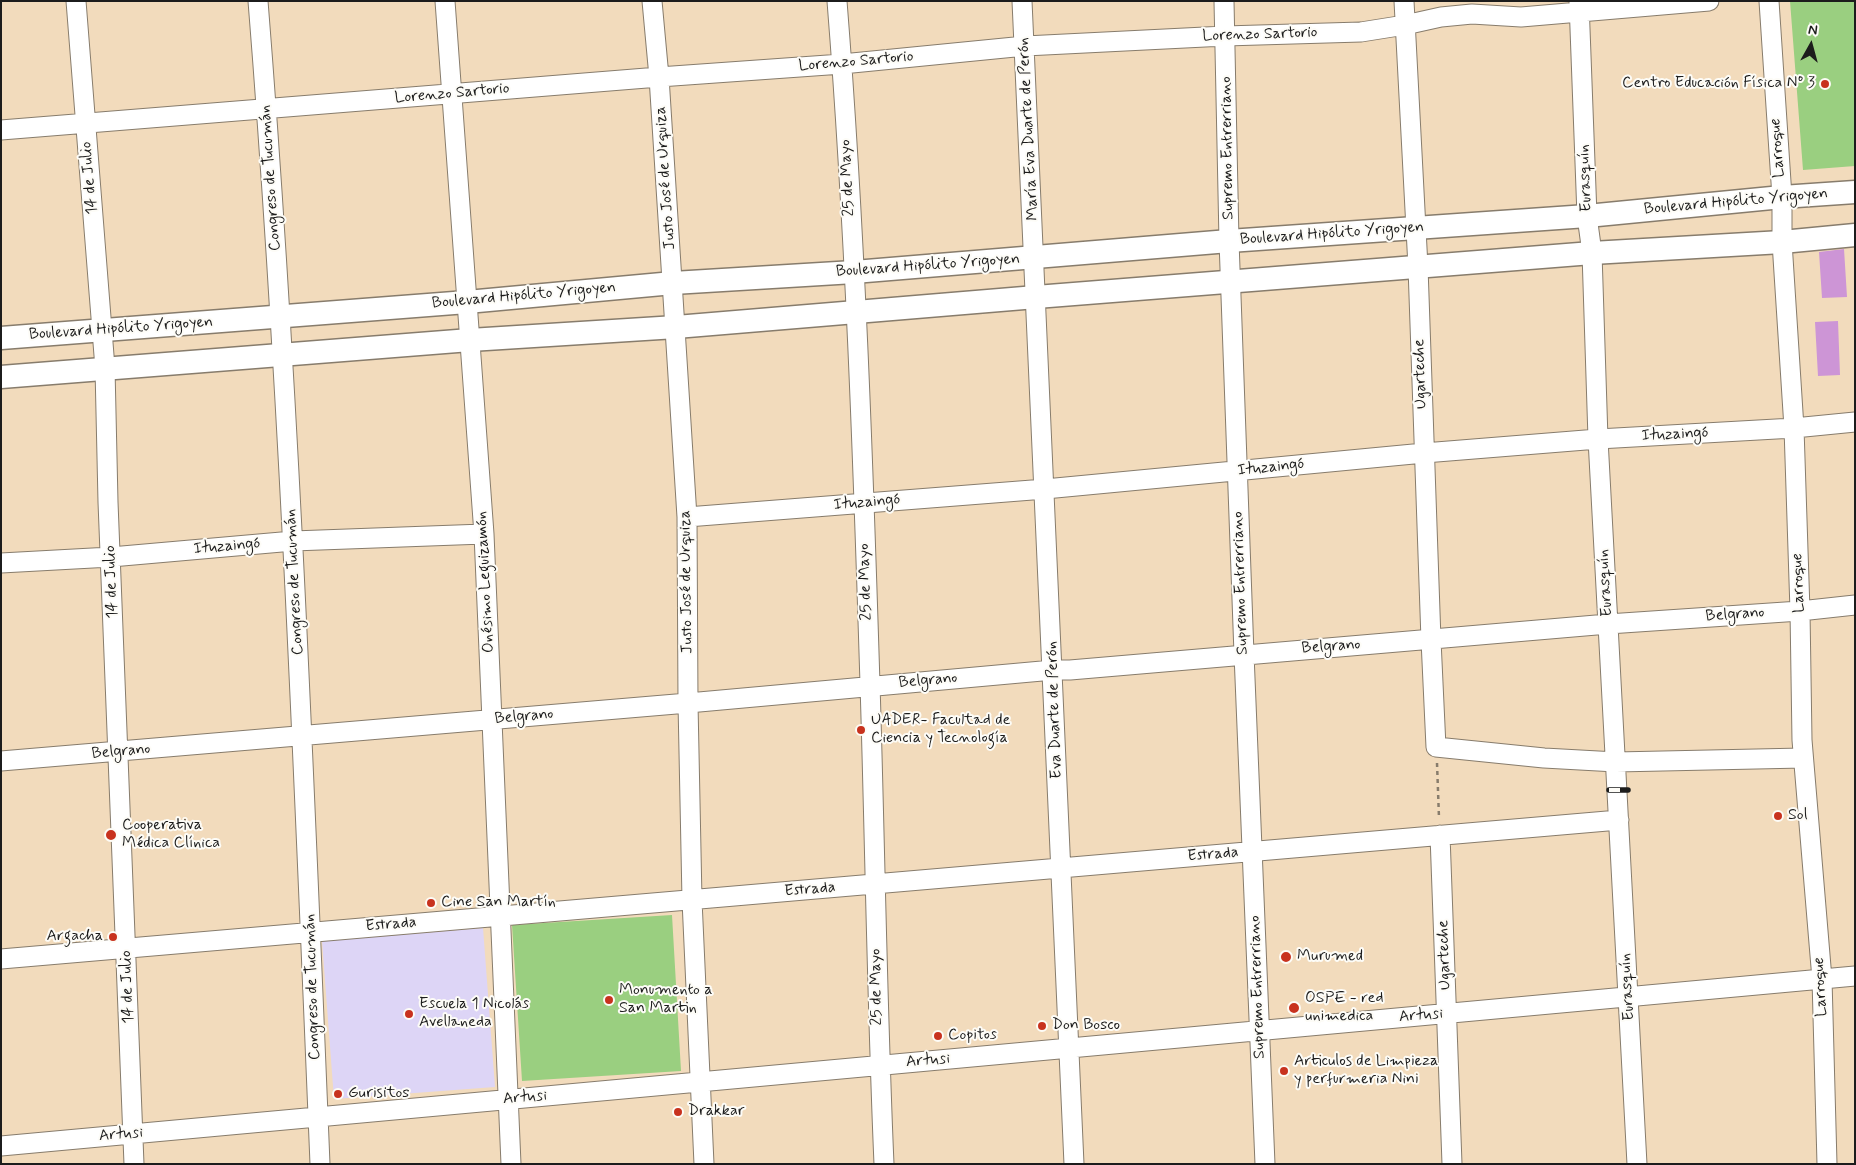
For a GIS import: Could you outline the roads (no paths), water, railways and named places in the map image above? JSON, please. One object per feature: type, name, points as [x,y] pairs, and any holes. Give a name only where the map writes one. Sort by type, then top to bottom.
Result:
[{"type":"main road","name":"Boulevard Hipólito Yrigoyen","points":[[1,338],[467,302],[673,283],[854,272],[1587,216],[1782,197],[1855,192]]},
{"type":"main road","points":[[1,376],[470,340],[676,327],[1592,253],[1782,242],[1855,235]]},
{"type":"street","name":"14 de Julio","points":[[76,1],[106,368],[108,502],[134,1164]]},
{"type":"street","name":"Congreso de Tucumán","points":[[258,1],[293,541],[320,1164]]},
{"type":"street","name":"Onésimo Leguizamón","points":[[445,1],[484,534],[511,1164]]},
{"type":"street","name":"Justo José de Urquiza","points":[[652,1],[676,327],[687,517],[692,900],[704,1164]]},
{"type":"street","name":"25 de Mayo","points":[[837,1],[854,272],[870,687],[879,1065],[884,1164]]},
{"type":"street","name":"María Eva Duarte de Perón","points":[[1022,1],[1034,257]]},
{"type":"street","name":"Supremo Entrerriano","points":[[1224,1],[1229,242],[1232,282],[1237,471],[1265,1164]]},
{"type":"street","name":"Ugarteche","points":[[1404,1],[1418,267],[1436,747],[1544,758],[1616,762]]},
{"type":"street","name":"Lorenzo Sartorio","points":[[1,130],[842,64],[1025,46],[1225,36],[1361,32],[1441,17],[1472,14],[1521,17],[1580,7],[1709,1]]},
{"type":"street","name":"Larroque","points":[[1769,1],[1782,197],[1782,242],[1794,428],[1803,758],[1822,978],[1827,1164]]},
{"type":"street","name":"Eurasquín","points":[[1580,7],[1587,216],[1592,253],[1598,439],[1637,1164]]},
{"type":"street","name":"Eva Duarte de Perón","points":[[1034,257],[1074,1164]]},
{"type":"street","name":"Ituzaingó","points":[[687,517],[1044,489],[1424,453],[1598,439],[1794,428],[1855,422]]},
{"type":"street","name":"Ituzaingó","points":[[1,563],[111,557],[293,541],[484,534]]},
{"type":"street","name":"Belgrano","points":[[1,761],[1053,670],[1608,624],[1800,611],[1855,605]]},
{"type":"street","points":[[1616,762],[1803,758]]},
{"type":"street","name":"Estrada","points":[[1,958],[1619,820]]},
{"type":"street","name":"Ugarteche","points":[[1440,836],[1452,1164]]},
{"type":"street","name":"Artusi","points":[[1,1146],[1855,976]]},
{"type":"railway","points":[[1609,790],[1628,790]]},
{"type":"place","name":"Centro Educación Física Nº 3","points":[[1825,84]]},
{"type":"place","name":"UADER- Facultad de Ciencia y Tecnología","points":[[861,730]]},
{"type":"place","name":"Sol","points":[[1778,816]]},
{"type":"place","name":"Cooperativa Médica Clínica","points":[[111,835]]},
{"type":"place","name":"Cine San Martín","points":[[431,903]]},
{"type":"place","name":"Argacha","points":[[113,937]]},
{"type":"place","name":"Murumed","points":[[1286,957]]},
{"type":"place","name":"Monumento a San Martin","points":[[609,1000]]},
{"type":"place","name":"OSPE - red unimedica","points":[[1294,1008]]},
{"type":"place","name":"Escuela 1 Nicolás Avellaneda","points":[[409,1014]]},
{"type":"place","name":"Don Bosco","points":[[1042,1026]]},
{"type":"place","name":"Copitos","points":[[938,1036]]},
{"type":"place","name":"Articulos de Limpieza y perfurmeria Nini","points":[[1284,1071]]},
{"type":"place","name":"Gurisitos","points":[[338,1094]]},
{"type":"place","name":"Drakkar","points":[[678,1112]]}]
